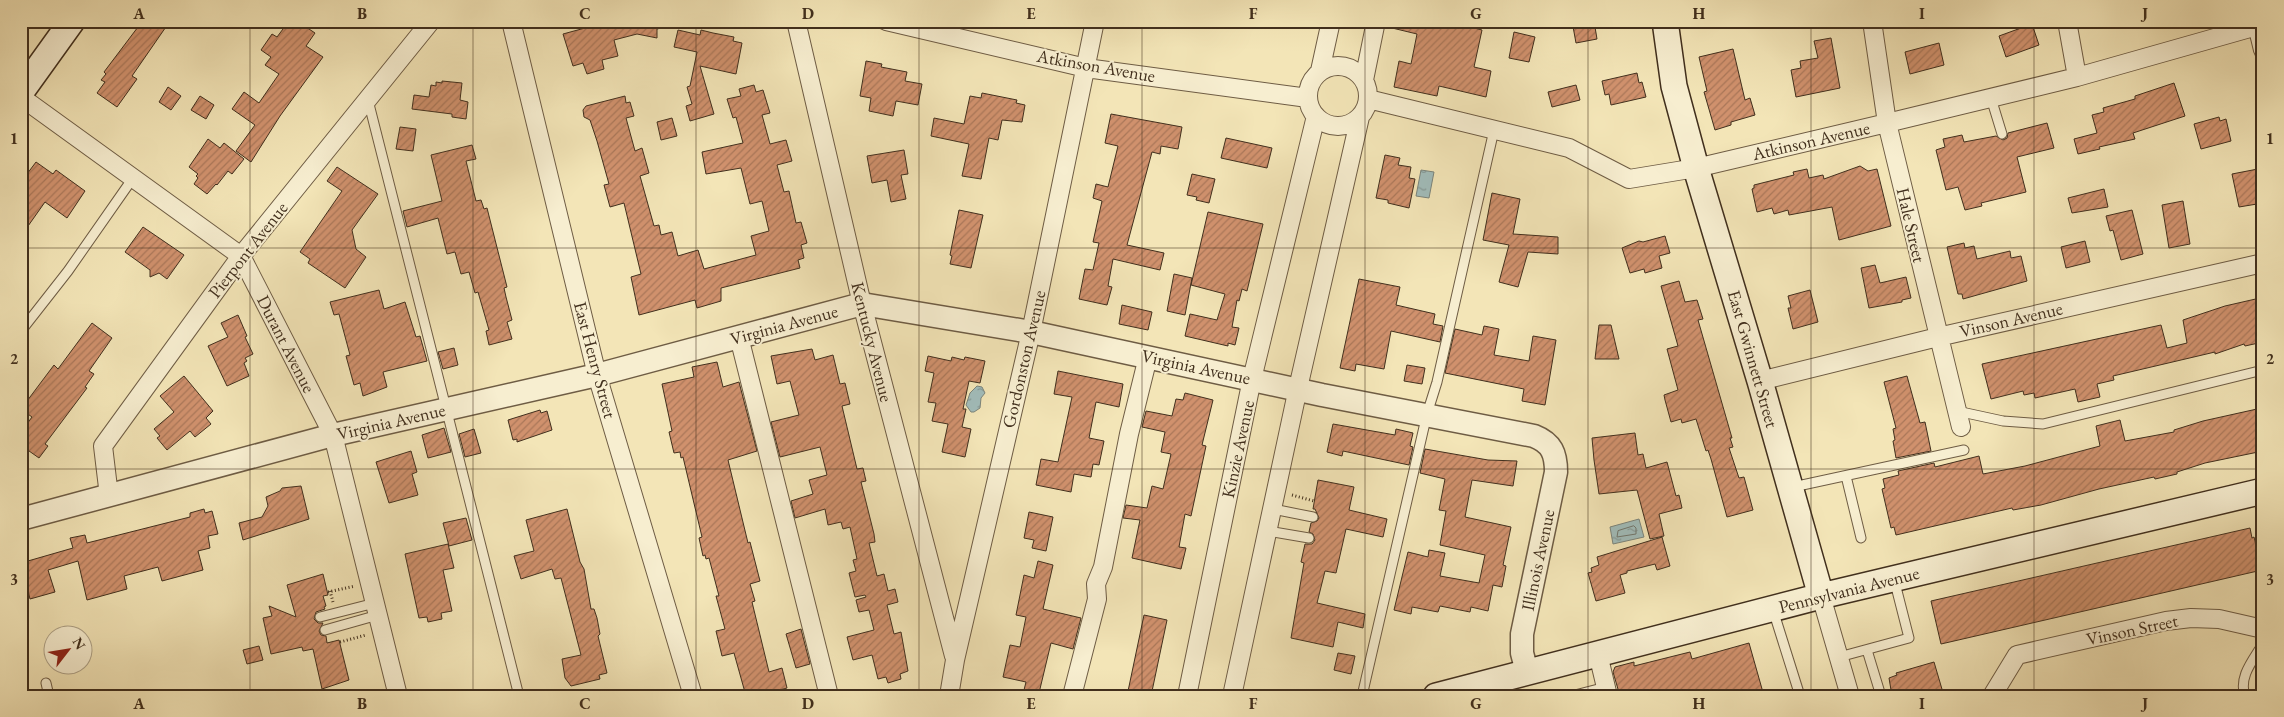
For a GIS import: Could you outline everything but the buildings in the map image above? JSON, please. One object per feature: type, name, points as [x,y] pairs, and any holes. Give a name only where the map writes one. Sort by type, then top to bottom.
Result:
[{"type":"main road","points":[[21,92],[72,21]]},
{"type":"main road","name":"East Gwinnett Street","points":[[1665,21],[1674,86],[1696,168],[1760,381],[1821,596]]},
{"type":"main road","name":"Pennsylvania Avenue","points":[[1442,695],[1480,690],[1527,672],[1821,596],[2263,491]]},
{"type":"street","name":"Pierpont Avenue","points":[[109,496],[103,446],[241,256],[430,21]]},
{"type":"street","name":"East Henry Street","points":[[511,21],[597,375],[693,696]]},
{"type":"street","name":"Kentucky Avenue","points":[[796,21],[862,304],[955,660]]},
{"type":"street","name":"Atkinson Avenue","points":[[886,21],[1086,68],[1308,98]]},
{"type":"street","name":"Gordonston Avenue","points":[[949,696],[955,660],[1030,332],[1095,21]]},
{"type":"street","points":[[1320,71],[1331,21]]},
{"type":"street","points":[[1232,696],[1298,388],[1360,117],[1368,99],[1364,80],[1376,21]]},
{"type":"street","name":"Hale Street","points":[[1872,21],[1887,123],[1959,419]]},
{"type":"street","points":[[2068,21],[2077,77]]},
{"type":"street","name":"Atkinson Avenue","points":[[1368,99],[1569,148],[1629,179],[1696,168],[2077,77],[2256,24]]},
{"type":"street","points":[[2256,24],[2263,50]]},
{"type":"street","points":[[1360,117],[1352,123],[1333,126],[1323,123],[1310,108],[1308,98],[1313,79],[1320,71],[1329,67],[1344,66],[1358,73],[1364,80]]},
{"type":"street","name":"Durant Avenue","points":[[21,97],[241,256],[333,435],[398,696]]},
{"type":"street","name":"Kinzie Avenue","points":[[1187,696],[1252,379],[1316,116]]},
{"type":"street","name":"Vinson Avenue","points":[[1760,381],[1938,337],[2263,263]]},
{"type":"street","name":"Virginia Avenue","points":[[21,519],[333,435],[597,375],[862,304],[1030,332],[1534,436],[1545,440],[1552,448]]},
{"type":"street","points":[[738,337],[829,696]]},
{"type":"street","points":[[1072,696],[1097,599],[1096,584],[1103,568],[1129,434],[1148,357]]},
{"type":"street","name":"Illinois Avenue","points":[[1527,672],[1522,653],[1522,634],[1556,472],[1556,460],[1552,448]]},
{"type":"street","name":"East Gwinnett Street","points":[[1821,596],[1850,696]]},
{"type":"street","name":"Vinson Street","points":[[1992,696],[2017,655],[2166,621],[2191,618],[2219,619],[2263,629]]},
{"type":"street","points":[[1598,654],[1607,691]]},
{"type":"lane","points":[[1991,98],[2002,134]]},
{"type":"lane","points":[[368,99],[519,696]]},
{"type":"lane","points":[[1362,696],[1427,414],[1437,382],[1494,130]]},
{"type":"lane","points":[[21,331],[68,271],[133,178]]},
{"type":"lane","points":[[1959,419],[2043,424],[2263,370]]},
{"type":"lane","points":[[1790,488],[1964,450]]},
{"type":"lane","points":[[1846,476],[1861,538]]},
{"type":"lane","points":[[1273,509],[1313,517]]},
{"type":"lane","points":[[1268,531],[1309,538]]},
{"type":"lane","points":[[1839,657],[1908,638],[1894,579]]},
{"type":"lane","points":[[1772,609],[1800,696]]},
{"type":"lane","points":[[320,617],[378,616]]},
{"type":"lane","points":[[325,630],[378,616]]},
{"type":"lane","points":[[2245,696],[2242,688],[2247,669],[2259,650],[2263,649]]},
{"type":"lane","points":[[1867,650],[1880,696]]},
{"type":"lane","points":[[46,683],[49,696]]},
{"type":"lane","points":[[1571,696],[1607,691]]},
{"type":"path","points":[[1276,491],[1314,501]]},
{"type":"path","points":[[328,592],[346,589],[369,580]]},
{"type":"path","points":[[340,642],[378,616]]},
{"type":"water","points":[[1421,170],[1434,172],[1429,198],[1416,196]]},
{"type":"water","points":[[977,386],[982,387],[985,393],[981,398],[980,408],[971,412],[966,405],[970,393]]},
{"type":"water","points":[[1639,519],[1644,537],[1613,544],[1610,527]]}]
